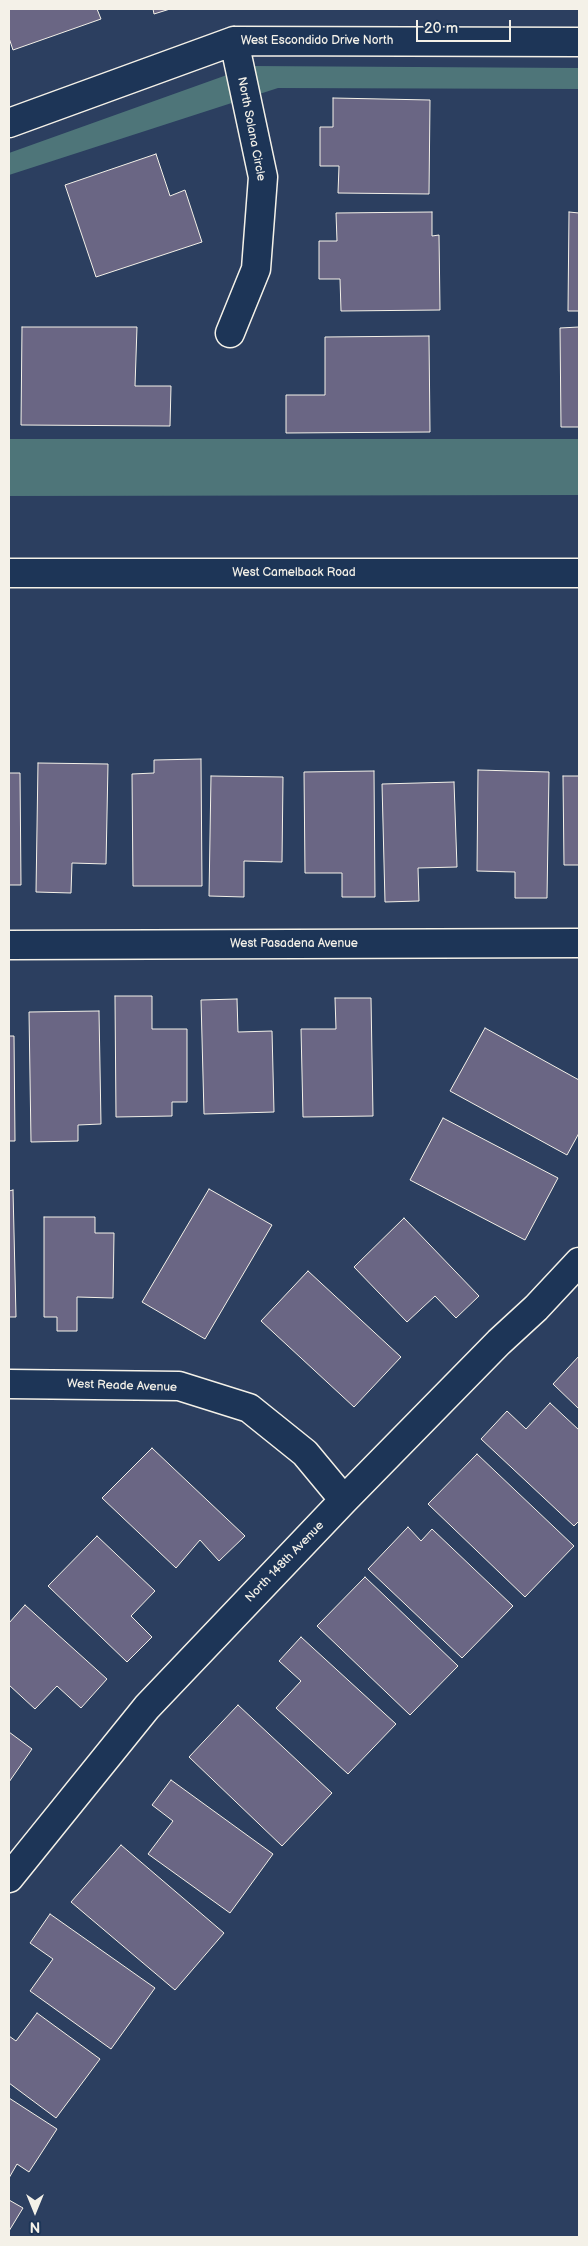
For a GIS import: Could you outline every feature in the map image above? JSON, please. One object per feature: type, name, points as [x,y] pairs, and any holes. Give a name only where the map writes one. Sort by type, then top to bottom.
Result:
[{"type":"street","name":"West Escondido Drive North","points":[[9,123],[234,41],[579,42]]},
{"type":"street","name":"North Solana Circle","points":[[230,333],[256,269],[262,177],[234,41]]},
{"type":"street","name":"West Camelback Road","points":[[9,572],[579,573]]},
{"type":"street","name":"West Pasadena Avenue","points":[[9,945],[579,943]]},
{"type":"street","name":"North 148th Avenue","points":[[9,1878],[147,1707],[344,1500],[499,1342],[536,1308],[579,1262]]},
{"type":"street","name":"West Reade Avenue","points":[[9,1384],[179,1386],[249,1408],[305,1453],[344,1500]]},
{"type":"green space","points":[[579,9],[579,89],[278,88],[9,175],[9,153],[252,66],[578,68]]},
{"type":"green space","points":[[9,439],[579,439],[579,495],[9,496]]},
{"type":"building","points":[[9,9],[97,9],[101,19],[13,50],[9,38]]},
{"type":"building","points":[[153,9],[170,9],[154,14]]},
{"type":"building","points":[[333,98],[430,100],[429,194],[338,193],[339,166],[320,166],[320,127],[333,127]]},
{"type":"building","points":[[156,154],[170,196],[185,190],[202,242],[96,277],[65,185]]},
{"type":"building","points":[[432,212],[432,236],[439,235],[440,310],[341,311],[340,279],[319,279],[319,241],[337,241],[336,213]]},
{"type":"building","points":[[569,212],[579,213],[579,311],[568,311]]},
{"type":"building","points":[[22,327],[137,327],[135,386],[171,386],[170,426],[21,425]]},
{"type":"building","points":[[579,327],[579,427],[561,427],[560,328]]},
{"type":"building","points":[[429,336],[430,432],[286,433],[286,395],[325,395],[325,337]]},
{"type":"building","points":[[201,759],[202,886],[133,886],[132,774],[154,773],[154,760]]},
{"type":"building","points":[[38,763],[108,764],[106,864],[72,863],[71,893],[36,892]]},
{"type":"building","points":[[478,770],[549,772],[547,898],[515,898],[515,872],[477,871]]},
{"type":"building","points":[[374,771],[375,897],[342,897],[342,873],[305,873],[304,772]]},
{"type":"building","points":[[9,773],[20,773],[21,885],[9,885]]},
{"type":"building","points":[[211,776],[283,777],[282,862],[244,861],[244,897],[209,896]]},
{"type":"building","points":[[563,776],[579,776],[579,865],[564,865]]},
{"type":"building","points":[[454,782],[457,867],[418,868],[419,901],[385,902],[382,784]]},
{"type":"building","points":[[115,996],[152,996],[152,1029],[187,1029],[187,1102],[172,1102],[172,1116],[116,1117]]},
{"type":"building","points":[[335,998],[371,998],[373,1116],[303,1117],[301,1029],[336,1029]]},
{"type":"building","points":[[237,999],[238,1032],[272,1031],[274,1112],[204,1114],[201,1000]]},
{"type":"building","points":[[99,1011],[101,1124],[78,1125],[78,1141],[31,1142],[29,1012]]},
{"type":"building","points":[[485,1028],[579,1080],[579,1133],[567,1155],[450,1091]]},
{"type":"building","points":[[9,1036],[14,1036],[15,1141],[9,1141]]},
{"type":"building","points":[[443,1118],[558,1178],[525,1240],[410,1180]]},
{"type":"building","points":[[209,1189],[272,1225],[205,1339],[142,1302]]},
{"type":"building","points":[[13,1190],[16,1317],[9,1317],[9,1191]]},
{"type":"building","points":[[44,1217],[95,1217],[95,1233],[114,1233],[113,1298],[77,1297],[77,1331],[57,1331],[57,1317],[44,1317]]},
{"type":"building","points":[[404,1218],[479,1296],[456,1318],[435,1296],[407,1322],[354,1267]]},
{"type":"building","points":[[308,1271],[401,1357],[354,1407],[261,1321]]},
{"type":"building","points":[[579,1356],[579,1409],[553,1384]]},
{"type":"building","points":[[550,1403],[579,1430],[579,1521],[574,1526],[481,1439],[507,1411],[526,1429]]},
{"type":"building","points":[[152,1448],[245,1536],[219,1561],[200,1540],[176,1568],[102,1498]]},
{"type":"building","points":[[477,1454],[574,1546],[525,1597],[428,1504]]},
{"type":"building","points":[[408,1527],[421,1541],[432,1529],[513,1606],[462,1658],[368,1569]]},
{"type":"building","points":[[97,1536],[155,1591],[131,1616],[152,1637],[127,1662],[48,1586]]},
{"type":"building","points":[[365,1577],[458,1666],[410,1715],[317,1626]]},
{"type":"building","points":[[25,1605],[107,1679],[81,1708],[57,1686],[35,1709],[9,1685],[9,1623]]},
{"type":"building","points":[[301,1637],[396,1724],[348,1774],[276,1708],[301,1681],[279,1661]]},
{"type":"building","points":[[238,1705],[332,1793],[282,1846],[189,1757]]},
{"type":"building","points":[[9,1732],[32,1749],[9,1782]]},
{"type":"building","points":[[171,1780],[273,1854],[230,1913],[148,1854],[173,1821],[152,1805]]},
{"type":"building","points":[[121,1845],[224,1933],[175,1990],[71,1902]]},
{"type":"building","points":[[50,1914],[155,1988],[111,2049],[30,1991],[53,1959],[30,1943]]},
{"type":"building","points":[[37,2013],[100,2059],[56,2118],[9,2083],[9,2036],[16,2041]]},
{"type":"building","points":[[9,2098],[57,2129],[29,2172],[17,2164],[9,2178]]},
{"type":"building","points":[[9,2200],[23,2208],[9,2231]]}]
